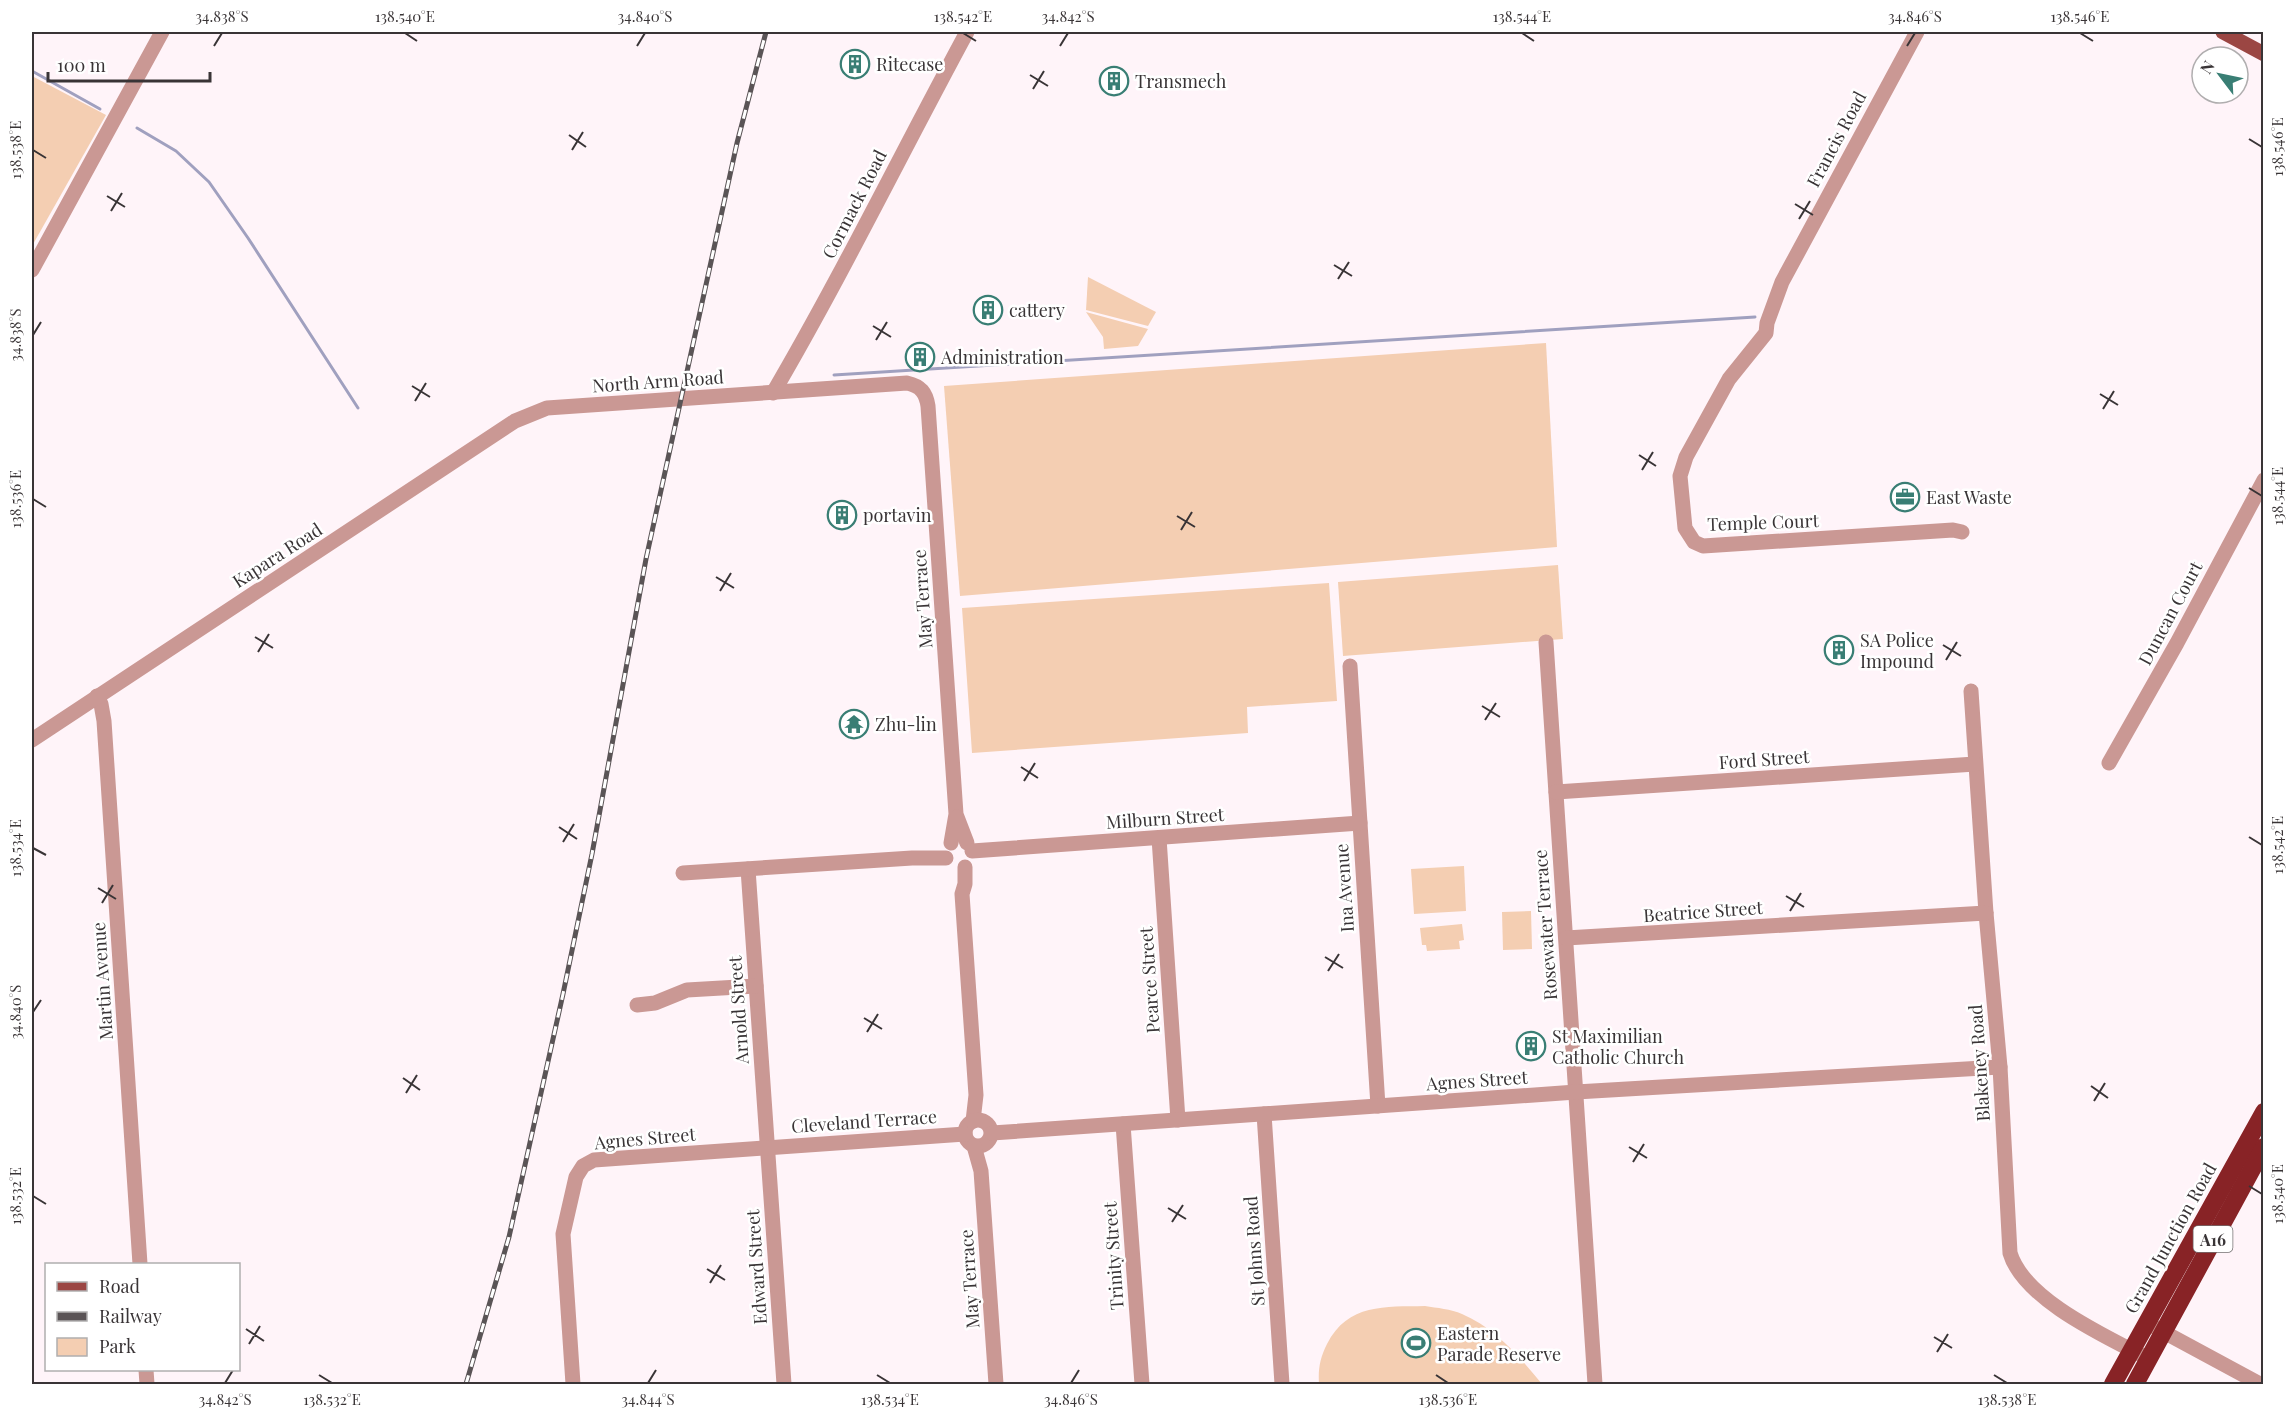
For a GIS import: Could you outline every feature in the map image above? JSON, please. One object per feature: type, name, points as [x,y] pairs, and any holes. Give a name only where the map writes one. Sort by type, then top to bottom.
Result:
[{"type":"highway","name":"Grand Junction Road","points":[[2135,1384],[2149,1359],[2156,1327],[2243,1167],[2264,1112]]},
{"type":"highway","name":"Grand Junction Road","points":[[2243,1167],[2264,1147]]},
{"type":"highway","name":"Grand Junction Road","points":[[2113,1384],[2132,1351],[2156,1327]]},
{"type":"main road","points":[[2223,32],[2264,54]]},
{"type":"street","points":[[32,270],[162,32]]},
{"type":"street","name":"Cormack Road","points":[[773,393],[866,225],[908,140],[967,32]]},
{"type":"street","name":"Francis Road","points":[[1766,333],[1767,323],[1782,282],[1917,32]]},
{"type":"street","name":"Temple Court","points":[[1766,333],[1729,379],[1681,468],[1685,528],[1694,542],[1703,546],[1717,547],[1953,530],[1962,532]]},
{"type":"street","name":"May Terrace","points":[[773,393],[907,383],[920,388],[926,396],[959,855],[965,884],[962,894],[976,1095],[981,1107],[979,1133],[981,1172],[996,1384]]},
{"type":"street","name":"North Arm Road","points":[[547,408],[773,393]]},
{"type":"street","name":"Kapara Road","points":[[32,740],[515,421],[547,408]]},
{"type":"street","name":"Duncan Court","points":[[2109,763],[2177,643],[2264,480]]},
{"type":"street","name":"Rosewater Terrace","points":[[1546,642],[1596,1384]]},
{"type":"street","name":"Ina Avenue","points":[[1350,666],[1378,1106]]},
{"type":"street","name":"Blakeney Road","points":[[1971,692],[1986,913],[2000,1067],[2010,1253],[2013,1264],[2025,1280],[2051,1303],[2149,1359]]},
{"type":"street","name":"Martin Avenue","points":[[97,696],[104,721],[140,1263]]},
{"type":"street","name":"Ford Street","points":[[1556,792],[1975,764]]},
{"type":"street","name":"Milburn Street","points":[[683,873],[959,855],[1360,823]]},
{"type":"street","name":"Pearce Street","points":[[1159,838],[1178,1120]]},
{"type":"street","name":"Arnold Street","points":[[747,869],[766,1148]]},
{"type":"street","name":"Beatrice Street","points":[[1566,938],[1986,913]]},
{"type":"street","points":[[637,1005],[655,1003],[687,990],[756,986]]},
{"type":"street","name":"Agnes Street","points":[[979,1133],[1576,1092],[2000,1067]]},
{"type":"street","name":"St Johns Road","points":[[1264,1114],[1282,1384]]},
{"type":"street","name":"Trinity Street","points":[[1123,1124],[1142,1384]]},
{"type":"street","name":"Cleveland Terrace","points":[[766,1148],[979,1133]]},
{"type":"street","name":"Agnes Street","points":[[573,1379],[563,1234],[576,1177],[588,1162],[766,1148]]},
{"type":"street","name":"Edward Street","points":[[766,1148],[784,1384]]},
{"type":"street","points":[[2156,1327],[2260,1384]]},
{"type":"green space","points":[[32,76],[106,115],[32,246]]},
{"type":"green space","points":[[1088,277],[1156,312],[1148,326],[1086,310]]},
{"type":"green space","points":[[1086,312],[1148,329],[1138,346],[1104,349],[1103,337]]},
{"type":"green space","points":[[1546,343],[1557,547],[960,596],[944,386]]},
{"type":"green space","points":[[1558,565],[1563,639],[1343,656],[1338,582]]},
{"type":"green space","points":[[1329,583],[1337,701],[1247,707],[1248,733],[972,753],[962,608]]},
{"type":"green space","points":[[1464,866],[1466,911],[1414,914],[1411,869]]},
{"type":"green space","points":[[1531,911],[1532,949],[1503,950],[1502,912]]},
{"type":"green space","points":[[1462,924],[1464,940],[1459,941],[1460,949],[1427,951],[1426,945],[1422,945],[1420,928]]},
{"type":"green space","name":"Eastern Parade Reserve","points":[[1425,1306],[1458,1312],[1485,1327],[1516,1354],[1542,1384],[1319,1384],[1320,1364],[1327,1344],[1346,1321],[1369,1310]]},
{"type":"waterway","points":[[32,71],[100,109]]},
{"type":"waterway","points":[[137,128],[176,151],[209,182],[358,408]]},
{"type":"waterway","points":[[834,375],[1755,317]]},
{"type":"railway","points":[[466,1384],[509,1237],[563,994],[592,854],[646,559],[737,143],[766,32]]},
{"type":"place","name":"Ritecase","points":[[855,64]]},
{"type":"place","name":"Transmech","points":[[1114,81]]},
{"type":"place","name":"cattery","points":[[988,310]]},
{"type":"place","name":"Administration","points":[[920,357]]},
{"type":"place","name":"East Waste","points":[[1905,497]]},
{"type":"place","name":"portavin","points":[[842,515]]},
{"type":"place","name":"SA Police Impound","points":[[1839,650]]},
{"type":"place","name":"Zhu-lin","points":[[854,724]]},
{"type":"place","name":"St Maximilian Catholic Church","points":[[1531,1046]]},
{"type":"place","name":"Eastern Parade Reserve","points":[[1416,1343]]}]
